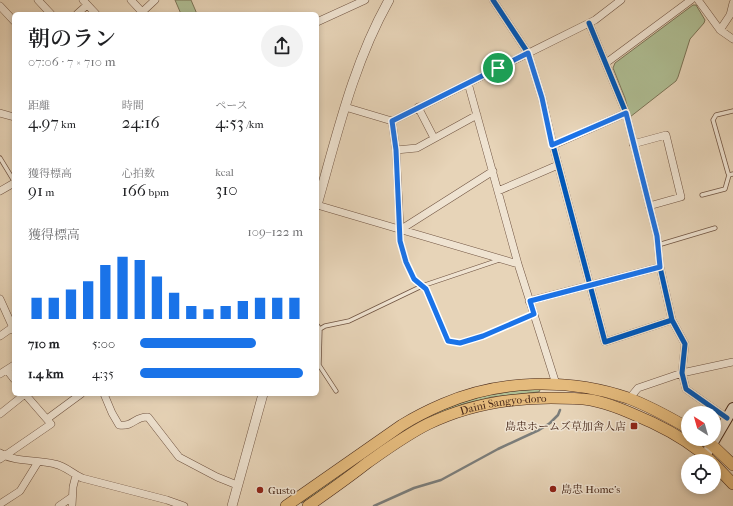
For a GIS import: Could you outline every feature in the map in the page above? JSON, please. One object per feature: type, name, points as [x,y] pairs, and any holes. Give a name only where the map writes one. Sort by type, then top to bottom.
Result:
[{"type":"main road","name":"Daini Sangyo-doro","points":[[286,506],[402,425],[443,403],[493,389],[518,385],[556,384],[590,388],[628,398],[681,424]]},
{"type":"main road","name":"Daini Sangyo-doro","points":[[308,506],[410,434],[429,424],[472,408],[500,401],[522,398],[572,398],[591,400],[622,410],[663,428],[681,438],[703,454]]},
{"type":"main road","points":[[721,426],[733,408]]},
{"type":"main road","points":[[712,446],[733,465]]},
{"type":"main road","points":[[721,471],[733,484]]},
{"type":"street","points":[[38,0],[49,12]]},
{"type":"street","points":[[131,0],[141,12]]},
{"type":"street","points":[[143,12],[156,0]]},
{"type":"street","points":[[319,21],[365,0]]},
{"type":"street","points":[[319,198],[355,75],[377,20],[389,0]]},
{"type":"street","points":[[493,0],[528,53],[542,98],[552,145],[605,342],[672,320]]},
{"type":"street","points":[[345,107],[392,121],[595,20],[621,0]]},
{"type":"street","points":[[606,63],[691,0]]},
{"type":"street","points":[[698,0],[720,30],[733,40]]},
{"type":"street","points":[[78,12],[85,2],[94,12]]},
{"type":"street","points":[[720,30],[730,15],[733,3]]},
{"type":"street","points":[[0,6],[12,19]]},
{"type":"street","points":[[589,23],[626,113],[657,236],[660,267],[672,320],[685,344],[682,373],[686,389],[727,418]]},
{"type":"street","points":[[468,83],[518,264],[556,384]]},
{"type":"street","points":[[418,108],[434,138]]},
{"type":"street","points":[[0,113],[12,116]]},
{"type":"street","points":[[552,145],[626,113]]},
{"type":"street","points":[[396,150],[417,148],[477,115]]},
{"type":"street","points":[[392,121],[396,150],[400,230]]},
{"type":"street","points":[[633,144],[666,136],[681,197],[649,206]]},
{"type":"street","points":[[498,191],[558,165]]},
{"type":"street","points":[[400,230],[493,171]]},
{"type":"street","points":[[0,191],[12,183]]},
{"type":"street","points":[[319,206],[518,264]]},
{"type":"street","points":[[530,301],[660,267]]},
{"type":"street","points":[[0,299],[12,325]]},
{"type":"street","points":[[0,336],[12,330]]},
{"type":"street","points":[[628,398],[638,388],[682,373],[733,362]]},
{"type":"street","points":[[0,374],[12,366]]},
{"type":"street","points":[[7,370],[12,376]]},
{"type":"street","points":[[0,414],[22,396]]},
{"type":"street","points":[[2,456],[51,424],[27,396]]},
{"type":"street","points":[[46,419],[78,396]]},
{"type":"street","points":[[105,396],[119,425],[127,426],[143,416],[148,417],[179,457],[237,485]]},
{"type":"street","points":[[232,506],[262,396]]},
{"type":"street","points":[[2,456],[18,460],[53,463],[66,467],[82,478],[167,500],[184,506]]},
{"type":"street","points":[[0,504],[20,491],[38,462]]},
{"type":"street","points":[[72,506],[76,475]]},
{"type":"street","points":[[59,506],[72,497]]},
{"type":"lane","points":[[702,194],[725,188],[731,175],[728,173],[713,120],[716,115],[733,111]]},
{"type":"lane","points":[[0,158],[12,179]]},
{"type":"lane","points":[[658,245],[715,228]]},
{"type":"lane","points":[[400,230],[400,241],[406,262],[414,279],[426,289],[448,341],[460,343],[483,336],[534,314]]},
{"type":"lane","points":[[336,391],[319,364],[320,329],[325,326],[349,321],[376,306],[422,286],[502,259]]},
{"type":"green space","points":[[175,0],[191,0],[196,12],[180,12]]},
{"type":"green space","points":[[693,5],[696,5],[705,20],[690,39],[676,81],[630,117],[625,98],[613,68],[615,63]]},
{"type":"green space","points":[[539,389],[540,391],[538,392],[492,397],[463,404],[439,414],[312,498],[301,503],[338,475],[411,426],[437,412],[479,397],[513,391]]},
{"type":"waterway","points":[[374,506],[414,488],[441,480],[498,449],[539,430],[550,423],[558,415],[560,410]]},
{"type":"cycle path","points":[[493,0],[528,53],[542,98],[605,342],[672,320]]},
{"type":"cycle path","points":[[589,23],[626,113],[657,236],[660,267],[672,320],[685,344],[682,373],[686,389],[727,418]]},
{"type":"place","name":"島忠ホームズ草加舎人店","points":[[634,426]]},
{"type":"place","name":"島忠 Home's","points":[[553,489]]},
{"type":"place","name":"Gusto","points":[[260,490]]},
{"type":"route","points":[[528,53],[542,98],[552,145],[626,113],[657,236],[660,267],[530,301],[534,314],[483,336],[460,343],[448,341],[426,289],[414,279],[406,262],[400,241],[396,150],[392,121],[498,68],[528,53]]}]
